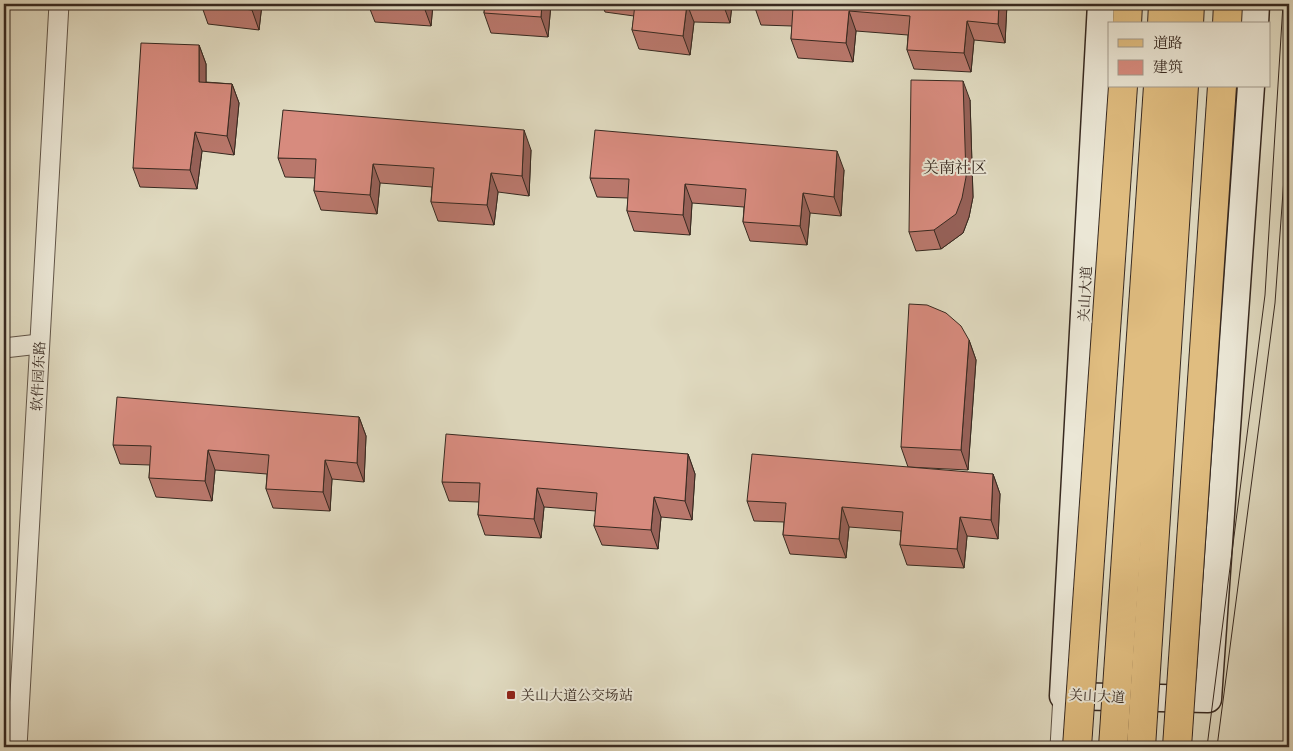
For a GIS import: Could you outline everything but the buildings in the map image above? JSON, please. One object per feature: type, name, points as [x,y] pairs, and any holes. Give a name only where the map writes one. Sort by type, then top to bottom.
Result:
[{"type":"main road","name":"关山大道","points":[[1101,4],[1063,696],[1208,699],[1251,88]]},
{"type":"main road","points":[[1127,22],[1128,4]]},
{"type":"main road","points":[[1162,22],[1163,4]]},
{"type":"main road","points":[[1189,22],[1190,4]]},
{"type":"main road","points":[[1227,22],[1228,4]]},
{"type":"main road","points":[[1255,22],[1256,4]]},
{"type":"main road","points":[[1077,747],[1123,88]]},
{"type":"main road","points":[[1113,747],[1158,88]]},
{"type":"main road","points":[[1141,747],[1184,88]]},
{"type":"main road","points":[[1177,747],[1222,88]]},
{"type":"street","name":"软件园东路","points":[[17,747],[58,4]]},
{"type":"street","points":[[4,348],[40,344]]},
{"type":"street","points":[[1060,747],[1063,696]]},
{"type":"tram line","points":[[1207,747],[1265,295],[1283,4]]},
{"type":"tram line","points":[[1217,747],[1275,303],[1289,109]]},
{"type":"place","name":"关山大道公交场站","points":[[511,695]]},
{"type":"district","name":"关南社区","points":[[955,167]]}]
